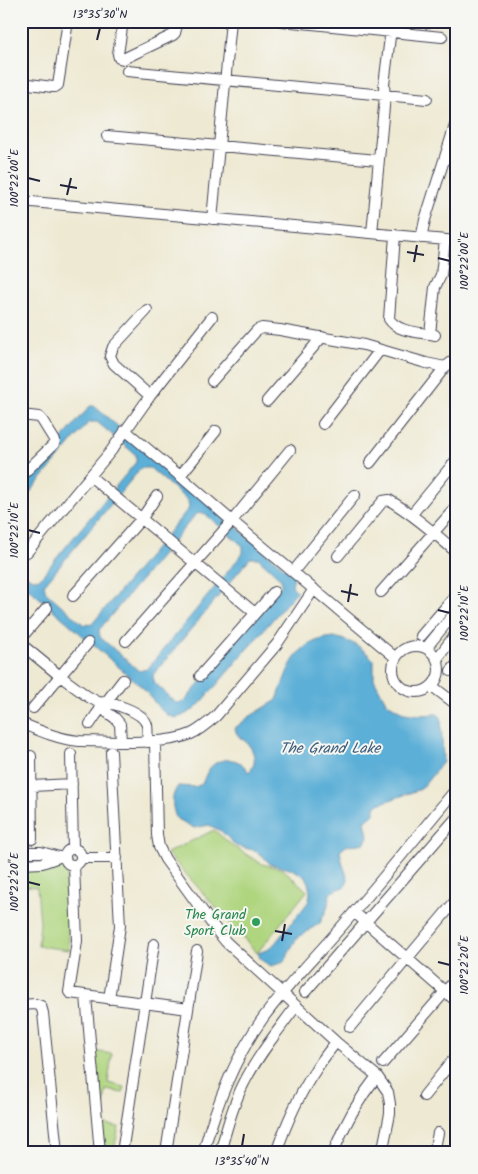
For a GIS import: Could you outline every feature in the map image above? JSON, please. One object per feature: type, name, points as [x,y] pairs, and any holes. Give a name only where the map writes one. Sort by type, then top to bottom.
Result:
[{"type":"street","points":[[21,83],[53,88],[58,85],[68,21]]},
{"type":"street","points":[[123,21],[118,54],[119,58],[123,59],[173,35],[178,21]]},
{"type":"street","points":[[212,219],[231,21]]},
{"type":"street","points":[[282,21],[391,26],[442,37]]},
{"type":"street","points":[[372,233],[391,26]]},
{"type":"street","points":[[127,71],[426,99]]},
{"type":"street","points":[[421,238],[457,118]]},
{"type":"street","points":[[107,136],[378,160]]},
{"type":"street","points":[[21,201],[457,241]]},
{"type":"street","points":[[395,236],[389,319],[395,325],[407,330],[432,334],[435,287],[441,275],[444,240]]},
{"type":"street","points":[[147,310],[113,347],[110,356],[114,364],[150,396]]},
{"type":"street","points":[[27,552],[110,451],[212,317]]},
{"type":"street","points":[[212,381],[257,330],[262,328],[364,345],[426,363],[445,366]]},
{"type":"street","points":[[267,402],[322,337]]},
{"type":"street","points":[[323,424],[380,350]]},
{"type":"street","points":[[370,463],[445,366],[457,358]]},
{"type":"street","points":[[21,415],[39,417],[55,440],[54,444],[21,476]]},
{"type":"street","points":[[125,431],[396,658]]},
{"type":"street","points":[[180,476],[216,431]]},
{"type":"street","points":[[126,641],[232,522],[290,450]]},
{"type":"street","points":[[412,514],[457,459]]},
{"type":"street","points":[[90,476],[255,613]]},
{"type":"street","points":[[294,572],[355,495]]},
{"type":"street","points":[[73,596],[142,518],[157,496]]},
{"type":"street","points":[[338,556],[383,501],[389,500],[412,514],[457,553]]},
{"type":"street","points":[[381,592],[457,506]]},
{"type":"street","points":[[21,723],[52,736],[69,740],[151,741],[171,740],[191,734],[205,726],[216,716],[277,644],[314,589]]},
{"type":"street","points":[[200,676],[274,592]]},
{"type":"street","points":[[421,636],[457,594]]},
{"type":"street","points":[[21,638],[47,608]]},
{"type":"street","points":[[426,648],[457,610]]},
{"type":"street","points":[[437,659],[457,632]]},
{"type":"street","points":[[21,644],[87,696],[102,704],[129,710],[141,717],[147,724],[151,741],[157,834],[159,847],[165,859],[226,942],[336,1042],[377,1076],[388,1092],[390,1104],[390,1114],[382,1153]]},
{"type":"street","points":[[33,708],[88,644]]},
{"type":"street","points":[[411,646],[426,648],[433,652],[437,659],[439,674],[432,686],[417,692],[410,691],[403,688],[394,676],[393,668],[396,658],[404,649],[411,646]]},
{"type":"street","points":[[90,724],[102,704],[124,680]]},
{"type":"street","points":[[432,686],[457,705]]},
{"type":"street","points":[[102,704],[120,724],[121,742]]},
{"type":"street","points":[[109,998],[120,929],[112,752]]},
{"type":"street","points":[[71,754],[73,849]]},
{"type":"street","points":[[32,756],[32,839]]},
{"type":"street","points":[[32,786],[72,784]]},
{"type":"street","points":[[203,1153],[215,1113],[233,1068],[263,1019],[457,788]]},
{"type":"street","points":[[305,992],[457,816]]},
{"type":"street","points":[[21,864],[42,863],[62,857],[73,849]]},
{"type":"street","points":[[73,849],[80,853],[78,861],[77,941],[68,990],[70,994],[188,1009]]},
{"type":"street","points":[[21,852],[41,852],[62,857],[69,863],[117,858]]},
{"type":"street","points":[[350,1027],[457,899]]},
{"type":"street","points":[[354,912],[457,1002]]},
{"type":"street","points":[[122,1153],[154,944]]},
{"type":"street","points":[[166,1153],[197,951]]},
{"type":"street","points":[[383,1064],[457,978]]},
{"type":"street","points":[[86,996],[100,1153]]},
{"type":"street","points":[[21,1005],[35,1004],[41,1006],[43,1013],[57,1153]]},
{"type":"street","points":[[220,1153],[226,1129],[243,1084],[264,1048],[296,1006]]},
{"type":"street","points":[[276,1153],[301,1093],[336,1042]]},
{"type":"street","points":[[424,1096],[457,1055]]},
{"type":"street","points":[[333,1153],[353,1110],[377,1076]]},
{"type":"street","points":[[434,1153],[438,1133]]},
{"type":"green space","name":"The Grand Sport Club","points":[[214,830],[234,847],[262,864],[283,869],[307,891],[257,953],[167,853]]},
{"type":"green space","points":[[61,867],[67,872],[69,950],[38,946],[40,923],[37,887],[23,886],[25,868]]},
{"type":"green space","points":[[94,1051],[112,1054],[108,1083],[125,1087],[123,1093],[106,1090],[101,1124],[119,1127],[113,1153],[102,1153]]},
{"type":"water","points":[[90,406],[94,406],[294,576],[292,586],[297,591],[195,709],[176,718],[169,716],[160,709],[144,689],[21,582],[21,571],[32,579],[40,578],[136,462],[136,455],[97,422],[89,422],[21,503],[21,487]],"holes":[[[141,468],[150,468],[188,501],[189,508],[92,624],[84,625],[46,592],[44,585]],[[204,513],[243,546],[243,553],[147,669],[139,671],[100,637],[99,630],[196,514]],[[250,558],[258,558],[281,579],[281,586],[184,702],[176,703],[154,682],[153,675]]]},
{"type":"water","name":"The Grand Lake","points":[[334,637],[356,645],[374,660],[374,679],[386,702],[404,713],[420,715],[437,714],[441,717],[443,762],[421,789],[376,805],[374,813],[365,821],[368,836],[365,843],[346,846],[340,851],[348,879],[346,885],[330,894],[327,909],[320,923],[297,938],[287,958],[281,963],[271,966],[261,960],[258,953],[269,949],[276,942],[309,901],[310,892],[307,878],[294,870],[270,864],[262,855],[253,850],[236,846],[221,831],[209,825],[194,828],[176,818],[173,798],[178,786],[195,787],[202,784],[209,769],[218,762],[224,760],[235,761],[245,767],[248,772],[251,769],[254,762],[252,750],[240,738],[235,728],[277,700],[290,667],[302,650],[310,644]]},
{"type":"place","name":"The Grand Sport Club","points":[[256,922]]}]
